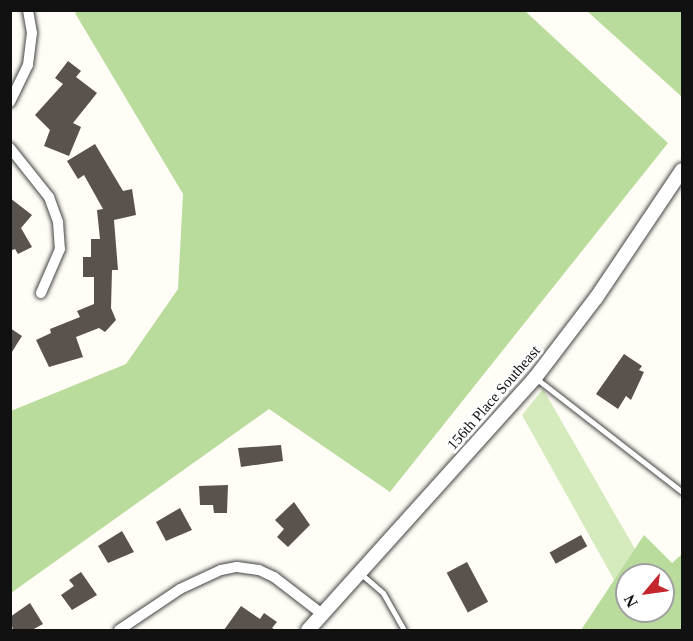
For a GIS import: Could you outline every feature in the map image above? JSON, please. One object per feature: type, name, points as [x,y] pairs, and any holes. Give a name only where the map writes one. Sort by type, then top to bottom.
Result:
[{"type":"street","points":[[10,102],[28,65],[32,33],[28,10]]},
{"type":"street","points":[[10,148],[49,197],[58,222],[60,249],[41,293]]},
{"type":"street","name":"156th Place Southeast","points":[[308,630],[535,378],[596,298],[682,170]]},
{"type":"street","points":[[119,630],[188,585],[237,567],[259,570],[274,577],[322,614]]},
{"type":"lane","points":[[535,378],[682,492]]},
{"type":"lane","points":[[358,572],[383,593],[404,630]]},
{"type":"green space","points":[[79,10],[525,11],[668,143],[390,492],[269,409],[11,593],[11,411],[126,364],[178,289],[183,194],[75,13]]},
{"type":"green space","points":[[587,11],[682,11],[682,97]]},
{"type":"green space","points":[[543,389],[643,563],[615,563],[615,582],[522,415]]},
{"type":"green space","points":[[644,535],[672,563],[625,563]]},
{"type":"green space","points":[[682,554],[682,630],[581,630],[615,579],[615,623],[675,623],[675,563],[672,563]]},
{"type":"building","points":[[68,61],[81,71],[76,77],[97,93],[73,123],[81,127],[69,156],[44,146],[50,130],[35,115],[63,84],[55,78]]},
{"type":"building","points":[[95,144],[123,191],[132,189],[136,215],[114,220],[118,270],[112,270],[111,308],[116,320],[105,332],[99,328],[76,337],[83,357],[49,367],[36,340],[51,333],[50,329],[80,317],[77,311],[94,304],[94,277],[83,277],[83,257],[91,257],[91,239],[100,239],[97,210],[103,209],[84,175],[78,179],[67,161]]},
{"type":"building","points":[[10,198],[32,215],[21,228],[32,247],[18,254],[15,249],[10,251]]},
{"type":"building","points":[[10,328],[22,336],[10,355]]},
{"type":"building","points":[[624,354],[642,366],[639,370],[644,372],[631,400],[626,396],[618,409],[596,394]]},
{"type":"building","points":[[281,445],[283,461],[241,467],[238,448]]},
{"type":"building","points":[[228,485],[227,513],[214,513],[213,505],[200,505],[199,486]]},
{"type":"building","points":[[294,502],[310,525],[288,547],[277,537],[284,529],[275,520]]},
{"type":"building","points":[[180,508],[192,530],[166,541],[156,522]]},
{"type":"building","points":[[122,531],[134,552],[108,563],[98,546]]},
{"type":"building","points":[[581,535],[587,546],[556,564],[550,552]]},
{"type":"building","points":[[467,562],[488,602],[468,613],[447,573]]},
{"type":"building","points":[[81,572],[97,595],[72,610],[61,595],[74,586],[69,580]]},
{"type":"building","points":[[30,603],[43,624],[32,630],[13,630],[10,617]]},
{"type":"building","points":[[241,606],[260,619],[264,613],[277,622],[272,628],[276,630],[224,630]]}]
